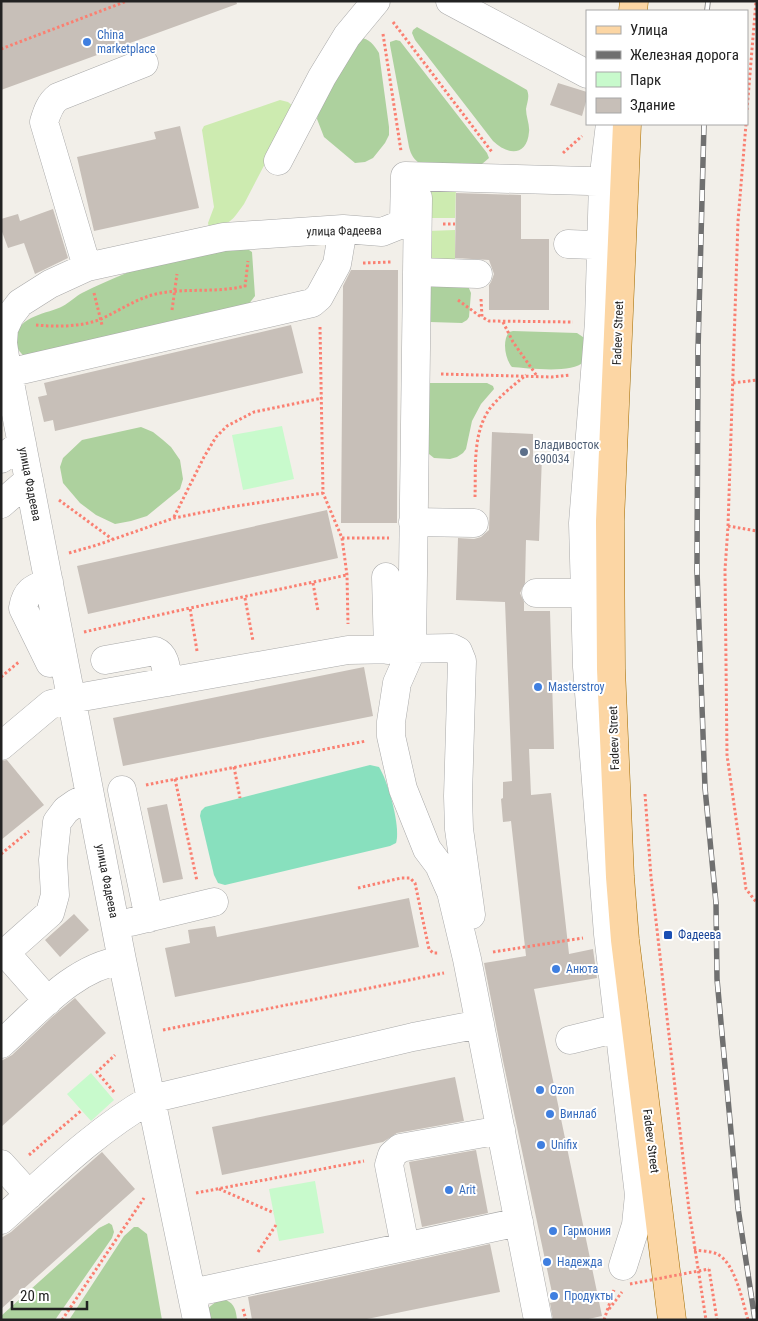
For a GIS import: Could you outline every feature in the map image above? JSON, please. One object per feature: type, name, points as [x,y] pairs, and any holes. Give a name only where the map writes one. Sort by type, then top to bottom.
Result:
[{"type":"main road","name":"Fadeev Street","points":[[627,125],[614,182],[611,246],[611,669],[620,867],[626,940],[668,1315]]},
{"type":"street","points":[[450,1],[586,73]]},
{"type":"street","points":[[278,160],[322,77],[347,36],[383,9]]},
{"type":"street","points":[[87,267],[44,122],[47,110],[58,97],[144,63]]},
{"type":"street","points":[[470,959],[451,892],[439,865],[427,849],[403,789],[391,736],[413,530],[417,267],[412,176],[614,182],[610,125]]},
{"type":"street","name":"улица Фадеева","points":[[198,1320],[141,1105],[138,1035],[115,926],[47,571],[29,480],[12,451],[8,374],[2,343],[4,329],[10,316],[20,303],[87,267],[224,237],[343,229],[382,232],[397,226],[404,220],[412,176]]},
{"type":"street","points":[[8,374],[312,303],[319,298],[337,264],[343,229]]},
{"type":"street","points":[[568,244],[611,246],[599,322],[584,524],[587,667],[606,904],[639,1195],[636,1225],[623,1266]]},
{"type":"street","points":[[417,267],[478,274]]},
{"type":"street","points":[[1,504],[29,480]]},
{"type":"street","points":[[413,530],[474,523]]},
{"type":"street","points":[[47,571],[26,595],[23,608],[50,663]]},
{"type":"street","points":[[386,576],[400,650]]},
{"type":"street","points":[[536,593],[585,593]]},
{"type":"street","points":[[1,746],[51,704],[71,699],[348,650],[452,648],[458,651],[462,661],[458,796],[459,829],[470,959],[480,1024],[536,1319]]},
{"type":"street","points":[[105,660],[155,651],[161,654],[165,661],[168,682]]},
{"type":"street","points":[[122,790],[149,918]]},
{"type":"street","points":[[48,1001],[3,953],[50,913],[55,895],[53,860],[58,822],[66,810],[76,802],[90,796]]},
{"type":"street","points":[[115,926],[208,903]]},
{"type":"street","points":[[1,1044],[78,976],[102,965],[122,960]]},
{"type":"street","points":[[1,1220],[91,1140],[141,1105],[412,1036],[480,1024]]},
{"type":"street","points":[[570,1040],[620,1028]]},
{"type":"street","points":[[405,1246],[389,1165],[392,1155],[400,1148],[501,1130]]},
{"type":"street","points":[[5,1168],[29,1195]]},
{"type":"street","points":[[192,1293],[519,1222]]},
{"type":"path","points":[[1,49],[127,1]]},
{"type":"path","points":[[748,98],[756,1]]},
{"type":"path","points":[[383,9],[514,180]]},
{"type":"path","points":[[382,29],[412,176]]},
{"type":"path","points":[[746,125],[738,222],[725,570],[727,755],[746,889],[757,903]]},
{"type":"path","points":[[239,320],[251,235]]},
{"type":"path","points":[[168,336],[181,246]]},
{"type":"path","points":[[337,264],[417,267]]},
{"type":"path","points":[[87,267],[108,350]]},
{"type":"path","points":[[478,274],[482,279],[480,313],[482,317],[489,321],[599,322]]},
{"type":"path","points":[[10,316],[35,325],[56,327],[79,325],[101,319],[145,297],[175,292],[230,290],[245,286]]},
{"type":"path","points":[[312,303],[320,319],[323,493],[342,538],[348,575],[348,650]]},
{"type":"path","points":[[503,322],[513,342],[537,376]]},
{"type":"path","points":[[416,373],[552,376]]},
{"type":"path","points":[[474,523],[477,440],[481,425],[491,408],[526,375]]},
{"type":"path","points":[[733,383],[757,380]]},
{"type":"path","points":[[174,518],[204,457],[216,437],[227,426],[254,412],[322,398]]},
{"type":"path","points":[[29,480],[113,540]]},
{"type":"path","points":[[47,571],[113,540],[174,518],[230,507],[323,493]]},
{"type":"path","points":[[728,526],[757,532]]},
{"type":"path","points":[[342,538],[413,530]]},
{"type":"path","points":[[59,638],[348,575]]},
{"type":"path","points":[[313,583],[318,611]]},
{"type":"path","points":[[245,598],[257,666]]},
{"type":"path","points":[[190,608],[200,676]]},
{"type":"path","points":[[122,790],[391,736]]},
{"type":"path","points":[[234,767],[240,798]]},
{"type":"path","points":[[175,779],[208,903]]},
{"type":"path","points":[[645,790],[651,877],[694,1250],[706,1320]]},
{"type":"path","points":[[358,888],[401,878],[410,878],[415,883],[430,951],[470,959]]},
{"type":"path","points":[[141,1105],[97,1072],[138,1035],[470,959],[562,942]]},
{"type":"path","points":[[5,1168],[82,1110]]},
{"type":"path","points":[[193,1194],[392,1155]]},
{"type":"path","points":[[218,1189],[274,1213]]},
{"type":"path","points":[[62,1320],[145,1197]]},
{"type":"path","points":[[694,1250],[717,1254],[725,1260],[733,1274],[748,1320]]},
{"type":"path","points":[[604,1320],[607,1311],[630,1284],[709,1268],[716,1318]]},
{"type":"green space","points":[[417,27],[527,90],[526,109],[529,132],[524,146],[520,150],[510,151],[504,149],[493,141],[415,40],[412,33]]},
{"type":"green space","points":[[360,38],[369,41],[379,53],[389,135],[373,158],[365,162],[355,163],[324,137],[317,119],[319,106]]},
{"type":"green space","points":[[400,41],[487,153],[489,158],[482,164],[474,168],[421,164],[413,157],[409,147],[390,45],[390,42]]},
{"type":"green space","points":[[280,100],[288,102],[293,106],[293,110],[244,204],[230,221],[222,225],[209,227],[208,223],[214,207],[202,130],[204,126]]},
{"type":"green space","points":[[456,188],[455,218],[428,218],[427,189]]},
{"type":"green space","points":[[455,230],[455,259],[430,260],[428,231]]},
{"type":"green space","points":[[243,246],[252,252],[255,296],[248,305],[26,358],[18,349],[16,338],[22,324],[35,316],[63,306],[97,285],[153,264]]},
{"type":"green space","points":[[427,283],[468,286],[471,293],[469,317],[467,320],[462,323],[430,322]]},
{"type":"green space","points":[[509,332],[577,333],[586,339],[584,360],[578,366],[560,369],[512,367],[506,355],[505,345]]},
{"type":"green space","points":[[428,383],[487,383],[493,386],[494,389],[481,404],[472,421],[466,449],[457,457],[450,459],[434,458],[424,450]]},
{"type":"green space","points":[[282,426],[294,479],[243,490],[232,435]]},
{"type":"green space","points":[[141,427],[153,432],[171,447],[180,460],[183,479],[180,489],[147,516],[115,524],[96,515],[80,503],[63,483],[60,467],[63,458],[82,440]]},
{"type":"green space","points":[[370,765],[379,767],[390,793],[397,826],[396,843],[225,885],[218,883],[214,875],[200,816],[201,811],[205,807]]},
{"type":"green space","points":[[91,1073],[114,1100],[91,1121],[67,1094]]},
{"type":"green space","points":[[315,1181],[324,1233],[279,1241],[269,1189]]},
{"type":"green space","points":[[109,1223],[112,1225],[114,1232],[112,1238],[55,1320],[1,1320],[1,1316],[99,1228]]},
{"type":"green space","points":[[134,1227],[138,1227],[147,1234],[162,1320],[69,1320],[124,1236]]},
{"type":"green space","points":[[226,1300],[234,1308],[237,1320],[209,1320],[208,1308],[217,1301]]},
{"type":"building","name":"China marketplace","points":[[1,1],[236,1],[237,4],[1,90]]},
{"type":"building","points":[[558,83],[586,92],[586,102],[582,116],[550,105]]},
{"type":"building","points":[[180,126],[199,208],[94,231],[77,157],[156,139],[154,132]]},
{"type":"building","points":[[456,193],[521,195],[521,239],[549,239],[549,310],[489,310],[489,285],[494,274],[489,260],[455,258]]},
{"type":"building","points":[[53,209],[68,258],[35,274],[24,243],[8,248],[1,229],[1,219],[18,214],[20,221]]},
{"type":"building","points":[[351,270],[398,270],[397,523],[341,523],[343,286]]},
{"type":"building","points":[[291,325],[303,373],[55,431],[53,420],[44,422],[38,397],[47,395],[44,383]]},
{"type":"building","points":[[492,432],[533,434],[533,455],[542,455],[539,541],[526,540],[525,583],[520,593],[524,602],[524,611],[550,611],[554,749],[529,749],[531,795],[551,793],[569,954],[593,949],[597,978],[534,989],[602,1316],[584,1320],[553,1320],[550,1303],[554,1302],[484,963],[526,956],[511,821],[503,822],[501,799],[503,798],[503,782],[512,781],[505,602],[456,600],[458,538],[474,539],[481,537],[489,530]]},
{"type":"building","points":[[327,510],[338,558],[88,614],[77,566]]},
{"type":"building","points":[[364,667],[373,716],[123,766],[113,718]]},
{"type":"building","points":[[7,760],[44,805],[1,840],[1,761]]},
{"type":"building","points":[[167,804],[183,879],[163,883],[147,808]]},
{"type":"building","points":[[409,898],[419,947],[175,997],[165,948],[190,943],[188,930],[215,926],[217,937]]},
{"type":"building","points":[[74,914],[89,930],[60,957],[45,940]]},
{"type":"building","points":[[75,998],[106,1033],[1,1127],[1,1061],[12,1055]]},
{"type":"building","points":[[455,1077],[464,1121],[397,1133],[383,1142],[222,1175],[212,1127]]},
{"type":"building","name":"Arit","points":[[476,1150],[488,1213],[422,1227],[409,1162]]},
{"type":"building","points":[[102,1152],[135,1189],[1,1309],[1,1238],[11,1232]]},
{"type":"building","points":[[490,1244],[500,1292],[362,1320],[252,1320],[248,1297]]},
{"type":"railway","points":[[707,10],[708,1]]},
{"type":"railway","points":[[704,125],[698,350],[697,571],[705,788],[716,903],[717,979],[738,1208],[755,1320]]},
{"type":"place","name":"China marketplace","points":[[87,42]]},
{"type":"place","name":"Владивосток 690034","points":[[524,452]]},
{"type":"place","name":"Masterstroy","points":[[538,687]]},
{"type":"place","name":"Фадеева","points":[[668,935]]},
{"type":"place","name":"Анюта","points":[[556,969]]},
{"type":"place","name":"Ozon","points":[[540,1090]]},
{"type":"place","name":"Винлаб","points":[[550,1114]]},
{"type":"place","name":"Unifix","points":[[541,1145]]},
{"type":"place","name":"Arit","points":[[449,1190]]},
{"type":"place","name":"Гармония","points":[[553,1231]]},
{"type":"place","name":"Надежда","points":[[547,1262]]},
{"type":"place","name":"Продукты","points":[[554,1296]]}]
